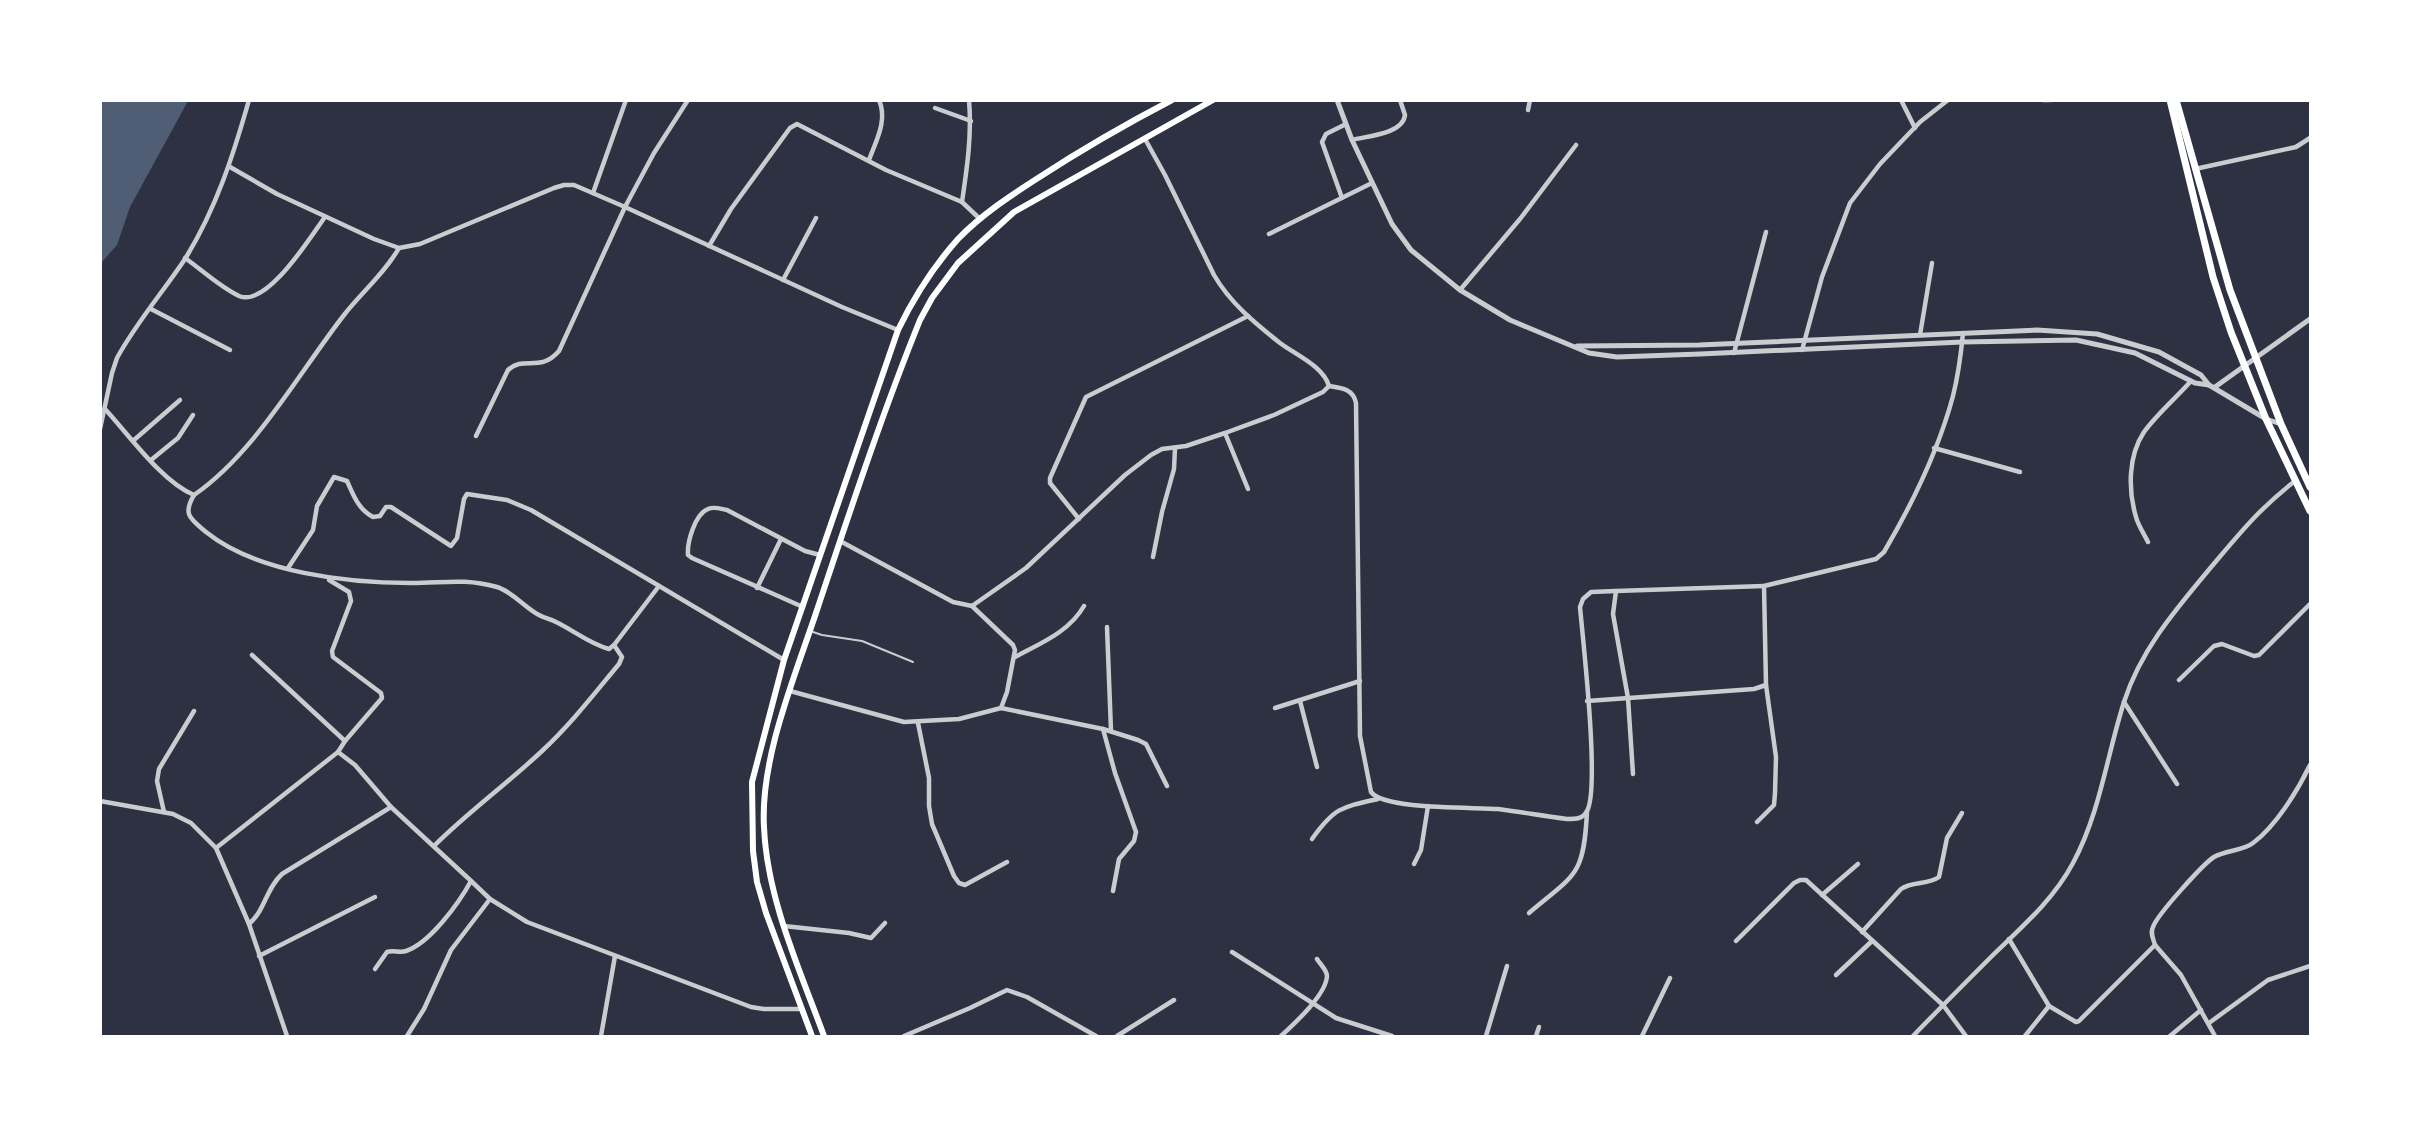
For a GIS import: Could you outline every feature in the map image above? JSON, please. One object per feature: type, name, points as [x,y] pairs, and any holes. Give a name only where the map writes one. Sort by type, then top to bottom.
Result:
[{"type":"main road","points":[[812,1036],[800,1009],[757,882],[753,851],[752,782],[784,660],[898,330],[913,298],[933,269],[980,219],[1010,196],[1072,156],[1173,100]]},
{"type":"main road","points":[[825,1036],[784,926],[770,869],[764,828],[764,796],[790,690],[840,541],[920,320],[932,298],[958,263],[1014,212],[1214,100]]},
{"type":"main road","points":[[2170,100],[2213,277],[2266,419],[2310,511]]},
{"type":"main road","points":[[2176,100],[2230,290],[2281,424],[2310,486]]},
{"type":"main road","points":[[859,440],[874,445]]},
{"type":"main road","points":[[850,464],[865,470]]},
{"type":"street","points":[[100,429],[117,358],[185,258],[203,226],[230,167],[249,100]]},
{"type":"street","points":[[593,194],[626,100]]},
{"type":"street","points":[[476,436],[501,383],[512,366],[547,363],[559,351],[625,207],[654,153],[688,100]]},
{"type":"street","points":[[869,160],[883,116],[879,100]]},
{"type":"street","points":[[962,202],[971,121],[969,100]]},
{"type":"street","points":[[1337,100],[1352,140],[1395,230],[1411,250],[1460,290],[1520,324],[1589,353],[1602,356],[1734,353],[2037,339],[2084,341],[2147,357],[2191,381],[2200,385],[2212,386],[2256,359],[2310,319]]},
{"type":"street","points":[[1352,140],[1401,125],[1405,115],[1400,100]]},
{"type":"street","points":[[1528,110],[1530,100]]},
{"type":"street","points":[[1901,100],[1915,128]]},
{"type":"street","points":[[1802,350],[1822,277],[1850,203],[1880,164],[1915,128],[1948,100]]},
{"type":"street","points":[[2043,100],[2051,100]]},
{"type":"street","points":[[935,108],[971,121]]},
{"type":"street","points":[[709,246],[731,209],[797,124],[962,202],[980,219]]},
{"type":"street","points":[[1342,198],[1322,142],[1326,134],[1346,124]]},
{"type":"street","points":[[2195,169],[2296,147],[2310,138]]},
{"type":"street","points":[[1145,139],[1218,282],[1248,316],[1318,370],[1329,386],[1351,392],[1356,404],[1362,745],[1371,792],[1378,798]]},
{"type":"street","points":[[1460,290],[1520,219],[1576,145]]},
{"type":"street","points":[[230,167],[277,194],[399,248],[420,244],[564,184],[574,185],[898,330]]},
{"type":"street","points":[[1269,234],[1372,183]]},
{"type":"street","points":[[185,258],[241,297],[253,296],[264,291],[283,273],[325,217]]},
{"type":"street","points":[[783,280],[816,218]]},
{"type":"street","points":[[1734,353],[1766,232]]},
{"type":"street","points":[[399,248],[393,260],[353,303],[311,357],[241,454],[194,495],[188,508],[189,516],[215,538],[256,559],[327,578],[412,583],[453,580],[506,590],[539,615],[609,649],[615,645],[658,586]]},
{"type":"street","points":[[1920,334],[1932,263]]},
{"type":"street","points":[[151,309],[230,350]]},
{"type":"street","points":[[1078,519],[1050,483],[1050,478],[1086,397],[1248,316]]},
{"type":"street","points":[[1575,346],[1735,343],[2037,330],[2097,334],[2158,352],[2201,375],[2212,386],[2266,419],[2281,424]]},
{"type":"street","points":[[1528,913],[1564,886],[1576,871],[1586,839],[1592,771],[1581,603],[1587,593],[1764,586],[1878,558],[1887,547],[1908,506],[1934,448],[1954,393],[1963,333]]},
{"type":"street","points":[[2148,542],[2136,518],[2132,460],[2136,446],[2145,431],[2191,381]]},
{"type":"street","points":[[972,606],[1026,568],[1142,461],[1162,449],[1174,448],[1225,433],[1274,415],[1323,392],[1329,386]]},
{"type":"street","points":[[134,440],[180,400]]},
{"type":"street","points":[[105,409],[182,490],[194,495]]},
{"type":"street","points":[[151,460],[178,438],[193,415]]},
{"type":"street","points":[[1225,433],[1248,489]]},
{"type":"street","points":[[1153,557],[1174,469],[1174,448]]},
{"type":"street","points":[[1934,448],[2020,472]]},
{"type":"street","points":[[288,568],[313,530],[317,506],[334,477],[347,481],[364,512],[376,518],[386,507],[391,507],[451,546],[457,538],[464,499],[467,494],[507,500],[531,510],[784,660]]},
{"type":"street","points":[[1913,1036],[2052,893],[2074,861],[2085,839],[2112,754],[2124,702],[2135,674],[2161,628],[2255,515],[2295,482]]},
{"type":"street","points":[[803,607],[688,555],[688,545],[699,516],[713,507],[727,510],[805,551],[820,555]]},
{"type":"street","points":[[757,588],[781,539]]},
{"type":"street","points":[[840,541],[953,602],[972,606],[1013,645],[1015,657],[1001,708]]},
{"type":"street","points":[[216,848],[339,752],[345,741],[382,698],[381,693],[333,657],[332,651],[346,617],[351,595],[327,578]]},
{"type":"street","points":[[1757,822],[1774,805],[1775,793],[1776,757],[1766,685],[1764,586]]},
{"type":"street","points":[[1616,591],[1613,614],[1628,698],[1633,774]]},
{"type":"street","points":[[2178,680],[2214,646],[2222,644],[2254,656],[2259,655],[2310,604]]},
{"type":"street","points":[[1015,657],[1059,633],[1077,618],[1084,606]]},
{"type":"street","points":[[1107,627],[1111,731]]},
{"type":"street","points":[[434,846],[457,823],[542,751],[573,720],[619,664],[622,657],[615,645]]},
{"type":"street","points":[[252,655],[345,741]]},
{"type":"street","points":[[1275,708],[1360,681]]},
{"type":"street","points":[[1587,701],[1754,689],[1766,685]]},
{"type":"street","points":[[790,690],[892,720],[918,723],[959,719],[1001,708],[1111,731],[1146,744],[1167,786]]},
{"type":"street","points":[[1300,701],[1317,767]]},
{"type":"street","points":[[2124,702],[2177,784]]},
{"type":"street","points":[[164,812],[157,781],[159,769],[194,711]]},
{"type":"street","points":[[918,723],[929,778],[928,806],[932,824],[954,876],[959,883],[965,885],[1007,862]]},
{"type":"street","points":[[1103,729],[1115,773],[1136,832],[1134,841],[1119,859],[1113,891]]},
{"type":"street","points":[[339,752],[355,765],[391,807],[490,899],[526,922],[751,1007],[764,1010],[800,1009]]},
{"type":"street","points":[[2215,1036],[2181,975],[2155,945],[2151,934],[2156,920],[2214,858],[2251,845],[2257,840],[2291,798],[2310,765]]},
{"type":"street","points":[[1312,839],[1327,818],[1339,810],[1378,798],[1428,806],[1498,809],[1572,819],[1577,819],[1587,811]]},
{"type":"street","points":[[100,801],[164,812],[191,824],[216,848],[249,924],[287,1036]]},
{"type":"street","points":[[1414,864],[1421,850],[1428,806]]},
{"type":"street","points":[[249,924],[261,913],[269,889],[282,874],[391,807]]},
{"type":"street","points":[[1862,932],[1901,889],[1939,877],[1947,838],[1962,813]]},
{"type":"street","points":[[1822,895],[1858,864]]},
{"type":"street","points":[[1736,941],[1800,880],[1806,880],[1943,1005],[1966,1036]]},
{"type":"street","points":[[375,969],[387,952],[404,952],[433,931],[457,904],[471,881]]},
{"type":"street","points":[[259,956],[375,897]]},
{"type":"street","points":[[407,1036],[424,1009],[452,950],[490,899]]},
{"type":"street","points":[[784,926],[849,933],[871,938],[885,923]]},
{"type":"street","points":[[2009,939],[2049,1006],[2076,1022],[2155,945]]},
{"type":"street","points":[[1836,975],[1872,941]]},
{"type":"street","points":[[1232,952],[1336,1018],[1375,1033],[1392,1036]]},
{"type":"street","points":[[601,1036],[615,956]]},
{"type":"street","points":[[1281,1036],[1313,1004],[1327,975],[1317,959]]},
{"type":"street","points":[[1486,1036],[1507,966]]},
{"type":"street","points":[[2209,1023],[2268,980],[2310,966]]},
{"type":"street","points":[[1642,1036],[1670,978]]},
{"type":"street","points":[[904,1036],[941,1022],[1007,990],[1027,997],[1096,1036]]},
{"type":"street","points":[[1118,1036],[1174,1000]]},
{"type":"street","points":[[2025,1036],[2049,1006]]},
{"type":"street","points":[[2170,1036],[2201,1010]]},
{"type":"street","points":[[1536,1036],[1539,1027]]},
{"type":"lane","points":[[810,631],[862,641],[913,662]]},
{"type":"water","points":[[101,100],[188,101],[130,207],[117,245],[101,263]]}]
